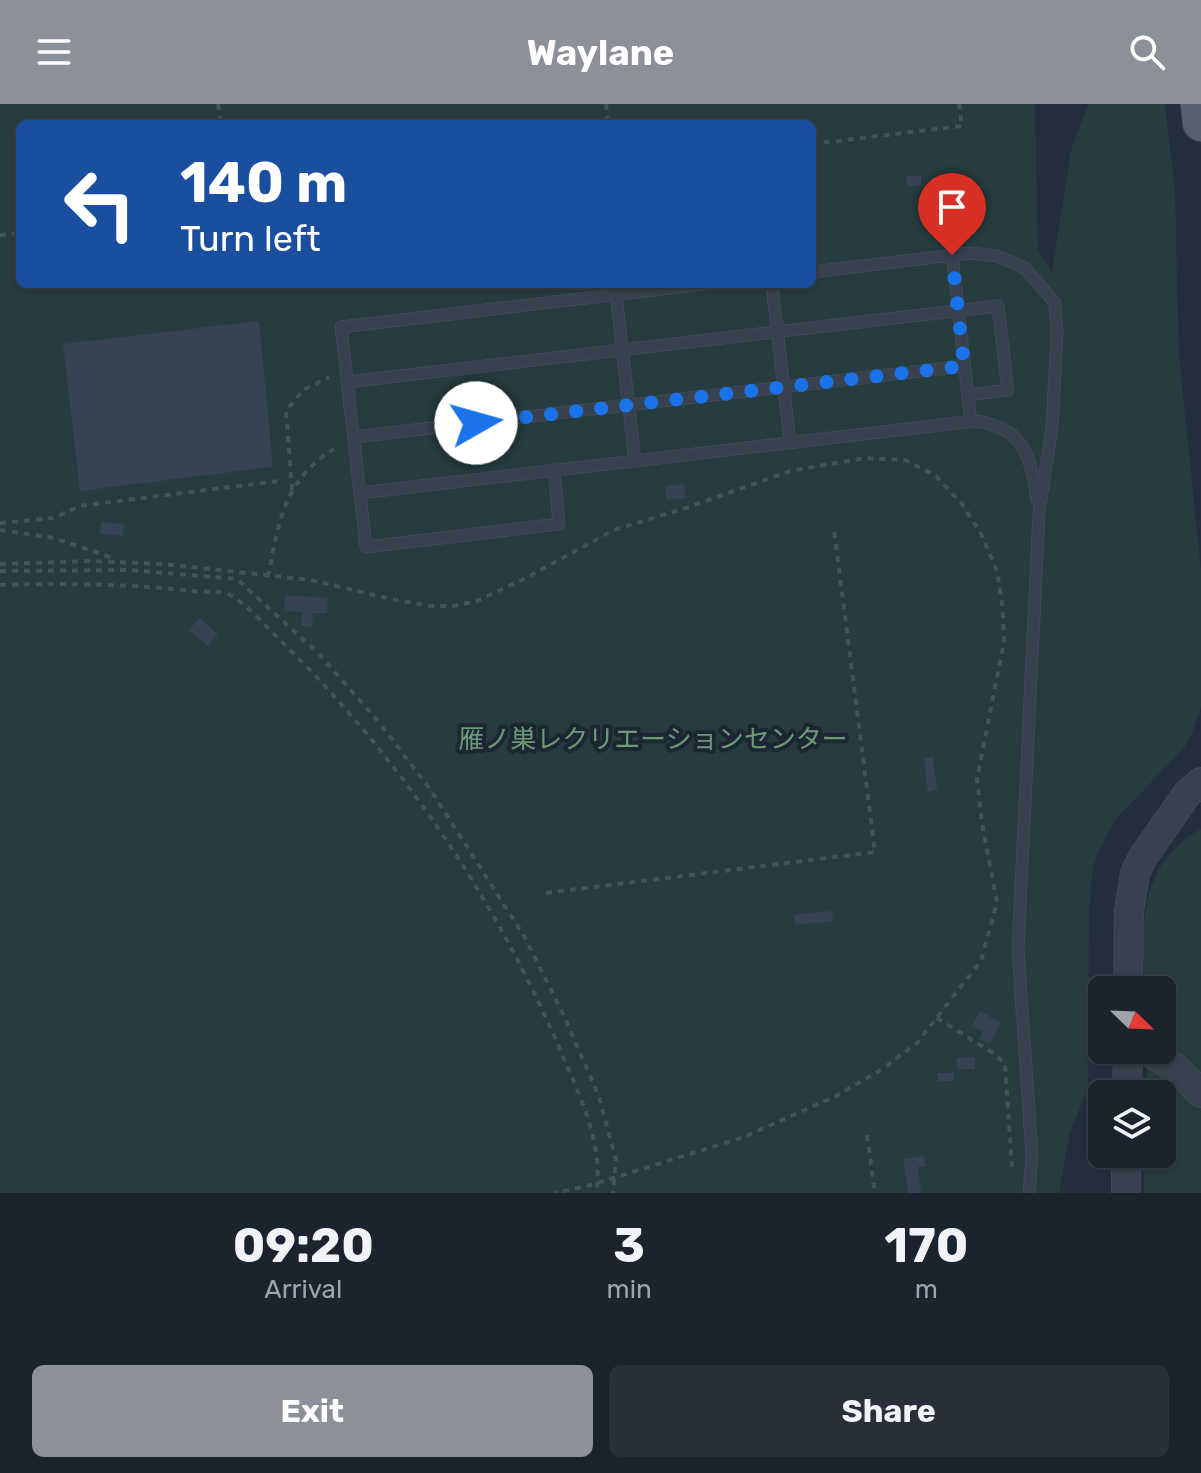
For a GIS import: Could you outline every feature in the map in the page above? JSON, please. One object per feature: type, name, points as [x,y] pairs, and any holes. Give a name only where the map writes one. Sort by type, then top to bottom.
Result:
[{"type":"main road","points":[[1199,104],[1201,123]]},
{"type":"street","points":[[1128,976],[1131,894],[1139,865],[1187,794],[1201,782]]},
{"type":"street","points":[[1156,840],[1176,825],[1201,816]]},
{"type":"street","points":[[1169,1064],[1201,1093]]},
{"type":"street","points":[[1126,1168],[1126,1193]]},
{"type":"lane","points":[[816,272],[970,253],[997,256],[1025,268],[1055,303],[1057,334],[1052,428],[1039,512],[1018,949],[1032,1156],[1029,1193]]},
{"type":"lane","points":[[952,255],[971,422]]},
{"type":"lane","points":[[554,470],[559,524],[366,547],[341,327],[670,288]]},
{"type":"lane","points":[[772,288],[790,443]]},
{"type":"lane","points":[[616,294],[635,461]]},
{"type":"lane","points":[[347,382],[998,306],[1008,390],[968,395]]},
{"type":"lane","points":[[354,437],[964,366]]},
{"type":"lane","points":[[360,493],[971,422],[998,424],[1020,439],[1032,469],[1039,512]]},
{"type":"path","points":[[816,144],[962,126],[959,104]]},
{"type":"path","points":[[292,492],[286,411],[303,390],[335,374]]},
{"type":"path","points":[[268,577],[273,545],[285,505],[300,475],[342,444]]},
{"type":"path","points":[[0,564],[113,562],[214,568],[311,580],[430,606],[453,606],[477,601],[514,584],[614,530],[790,471],[866,458],[905,460],[936,476],[962,504],[981,534],[997,571],[1003,610],[1004,642],[977,779],[997,902],[981,961],[917,1043],[884,1068],[836,1096],[744,1137],[598,1183],[555,1193]]},
{"type":"path","points":[[0,523],[53,518],[80,506],[279,481]]},
{"type":"path","points":[[0,530],[54,538],[113,558],[113,562]]},
{"type":"path","points":[[546,893],[875,852],[834,530]]},
{"type":"path","points":[[0,571],[130,570],[237,579],[319,654],[377,720],[430,789],[524,936],[565,1018],[599,1097],[616,1160],[613,1193]]},
{"type":"path","points":[[0,585],[130,585],[229,594],[306,665],[365,730],[416,797],[510,943],[582,1101],[599,1166],[596,1193]]},
{"type":"path","points":[[937,1018],[1005,1064],[1011,1178]]},
{"type":"path","points":[[867,1135],[875,1193]]},
{"type":"green space","name":"雁ノ巣レクリエーションセンター","points":[[0,104],[1035,104],[1038,251],[1052,272],[1071,150],[1089,104],[1165,104],[1175,193],[1179,355],[1201,570],[1201,707],[1184,748],[1115,820],[1097,855],[1092,873],[1089,914],[1088,1087],[1070,1133],[1059,1193],[0,1193]]},
{"type":"green space","points":[[1201,829],[1201,1078],[1176,1056],[1176,976],[1145,976],[1144,967],[1144,921],[1148,899],[1166,859],[1181,842]]},
{"type":"green space","points":[[1147,1067],[1170,1080],[1147,1080]]},
{"type":"green space","points":[[1176,1085],[1201,1106],[1201,1193],[1144,1193],[1145,1168],[1176,1168]]},
{"type":"building","points":[[906,176],[921,176],[921,185],[907,186]]},
{"type":"building","points":[[259,321],[273,467],[80,491],[63,344]]},
{"type":"building","points":[[684,484],[686,498],[667,500],[665,486]]},
{"type":"building","points":[[101,522],[124,524],[123,536],[99,534]]},
{"type":"building","points":[[285,595],[328,598],[327,613],[313,613],[312,627],[301,626],[302,612],[284,611]]},
{"type":"building","points":[[199,618],[218,634],[208,646],[189,630]]},
{"type":"building","points":[[933,757],[937,790],[928,792],[924,758]]},
{"type":"building","points":[[832,911],[833,921],[795,925],[794,915]]},
{"type":"building","points":[[980,1011],[1001,1023],[990,1044],[979,1039],[983,1031],[972,1026]]},
{"type":"building","points":[[975,1057],[975,1069],[957,1069],[957,1058]]},
{"type":"building","points":[[937,1073],[954,1073],[954,1081],[938,1081]]},
{"type":"building","points":[[924,1156],[926,1166],[918,1167],[921,1193],[908,1193],[903,1159]]},
{"type":"route","points":[[476,423],[964,366],[952,255]]}]
